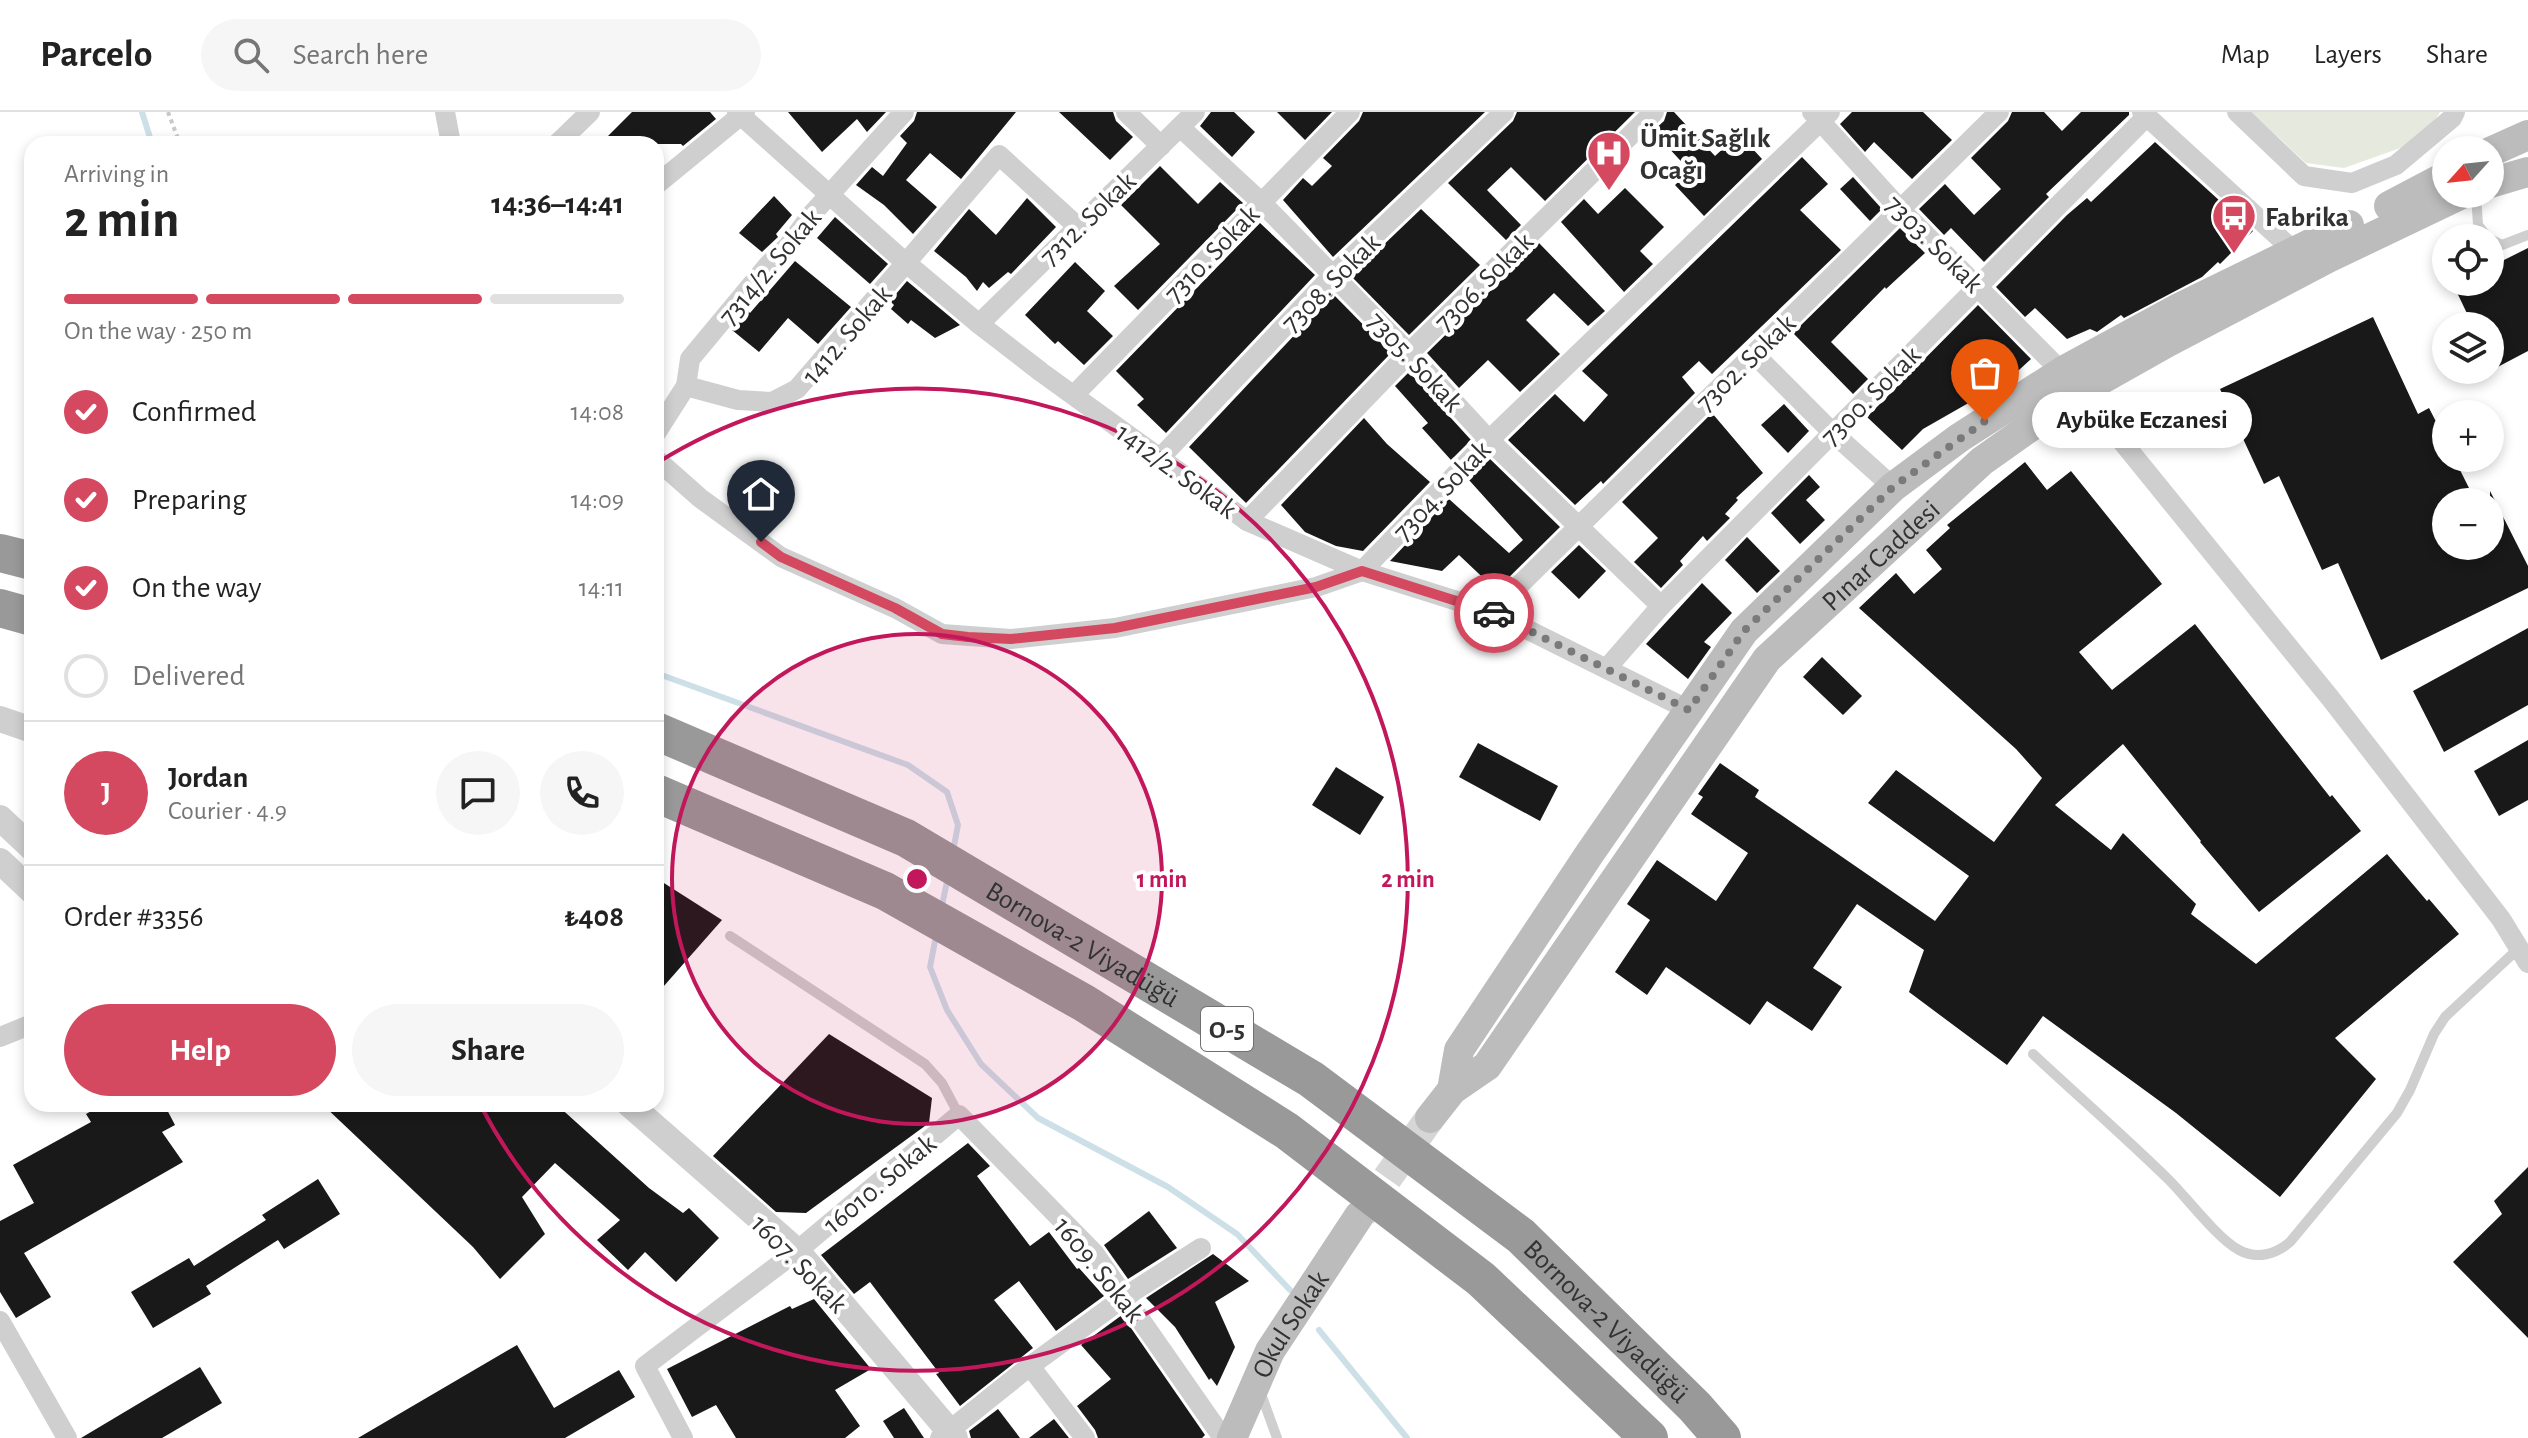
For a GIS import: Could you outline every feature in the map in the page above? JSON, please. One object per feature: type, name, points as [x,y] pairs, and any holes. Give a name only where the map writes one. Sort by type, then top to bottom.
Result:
[{"type":"highway","points":[[0,553],[24,559]]},
{"type":"highway","points":[[0,608],[24,615]]},
{"type":"highway","name":"Bornova-2 Viyadüğü","points":[[664,734],[906,838],[1311,1079],[1521,1236],[1695,1407],[1722,1438]]},
{"type":"highway","name":"Bornova-2 Viyadüğü","points":[[664,796],[885,891],[1084,1003],[1287,1131],[1481,1279],[1649,1438]]},
{"type":"main road","points":[[2504,146],[2528,135]]},
{"type":"main road","points":[[2504,179],[2528,172]]},
{"type":"main road","points":[[2299,261],[2432,185]]},
{"type":"main road","name":"Pınar Caddesi","points":[[1452,1090],[1459,1050],[1744,631],[1893,487],[1959,438],[2072,381],[2168,342],[2299,261],[2432,206]]},
{"type":"main road","name":"Pınar Caddesi","points":[[1430,1118],[1452,1090],[1487,1066],[1767,659],[2072,381]]},
{"type":"main road","name":"Okul Sokak","points":[[1232,1438],[1270,1351],[1359,1216]]},
{"type":"street","points":[[445,112],[450,136]]},
{"type":"street","points":[[565,136],[590,112]]},
{"type":"street","name":"7314/2. Sokak","points":[[664,420],[686,386],[690,359],[904,112]]},
{"type":"street","points":[[1126,112],[1161,146]]},
{"type":"street","name":"7312. Sokak","points":[[979,324],[1195,112]]},
{"type":"street","name":"7310. Sokak","points":[[1074,395],[1350,112]]},
{"type":"street","name":"7308. Sokak","points":[[1161,457],[1333,275],[1504,112]]},
{"type":"street","name":"7306. Sokak","points":[[1247,521],[1409,353],[1654,112]]},
{"type":"street","name":"7302. Sokak","points":[[1492,612],[1999,112]]},
{"type":"street","points":[[2237,112],[2304,176],[2352,183],[2396,165],[2452,118],[2455,112]]},
{"type":"street","points":[[664,178],[741,113]]},
{"type":"street","name":"1412/2. Sokak","points":[[741,113],[829,195],[979,324],[1247,521],[1362,571],[1492,612],[1689,710]]},
{"type":"street","points":[[2144,114],[2299,261]]},
{"type":"street","name":"7300. Sokak","points":[[1661,606],[2144,114]]},
{"type":"street","name":"7303. Sokak","points":[[1821,115],[1899,208],[2072,381],[2331,699],[2501,919],[2523,956]]},
{"type":"street","name":"7304. Sokak","points":[[664,466],[700,498],[781,557],[895,608],[942,634],[1011,639],[1115,628],[1316,587],[1362,571],[1489,440],[1821,115]]},
{"type":"street","name":"7305. Sokak","points":[[1180,127],[1261,202],[1409,353],[1489,440],[1661,606]]},
{"type":"street","name":"1412. Sokak","points":[[686,386],[738,400],[772,402],[797,389],[999,155],[1078,227]]},
{"type":"street","points":[[1755,355],[1833,433],[1893,487]]},
{"type":"street","points":[[1607,668],[1661,606]]},
{"type":"street","points":[[1,720],[24,727]]},
{"type":"street","points":[[0,818],[24,840]]},
{"type":"street","points":[[0,861],[24,884]]},
{"type":"street","points":[[0,1037],[24,1027]]},
{"type":"street","name":"1607. Sokak","points":[[638,1112],[797,1251],[948,1436]]},
{"type":"street","name":"16010. Sokak","points":[[683,1438],[645,1366],[797,1251],[959,1115]]},
{"type":"street","name":"1609. Sokak","points":[[959,1115],[1094,1253],[1223,1438]]},
{"type":"street","points":[[948,1436],[1030,1366],[1126,1296],[1201,1248]]},
{"type":"street","points":[[0,1321],[67,1438]]},
{"type":"street","points":[[1030,1366],[1085,1438]]},
{"type":"lane","points":[[2504,244],[2528,235]]},
{"type":"lane","points":[[730,936],[925,1064],[942,1083],[959,1115]]},
{"type":"lane","points":[[2033,1054],[2168,1179],[2231,1244],[2246,1253],[2264,1255],[2290,1242],[2381,1134],[2410,1090],[2434,1034],[2445,1017],[2523,956]]},
{"type":"lane","points":[[1256,1381],[1277,1438]]},
{"type":"path","points":[[168,112],[177,136]]},
{"type":"shaded area","points":[[2251,112],[2440,112],[2423,140],[2344,168],[2306,163]]},
{"type":"building","points":[[632,112],[710,112],[716,119],[683,146],[664,144],[664,136],[608,136]]},
{"type":"building","points":[[788,112],[886,112],[867,132],[857,119],[822,152]]},
{"type":"building","points":[[917,112],[1016,112],[961,179],[930,153],[906,180],[937,207],[913,234],[884,205],[856,185],[872,167],[883,176],[907,143],[900,136],[914,121]]},
{"type":"building","points":[[1059,112],[1113,112],[1116,121],[1133,137],[1110,160]]},
{"type":"building","points":[[1211,112],[1234,112],[1255,132],[1232,157],[1200,126]]},
{"type":"building","points":[[1277,112],[1332,112],[1305,140]]},
{"type":"building","points":[[1363,112],[1485,112],[1333,257],[1283,200],[1303,178],[1312,186],[1332,166],[1323,158],[1359,121]]},
{"type":"building","points":[[1517,112],[1635,112],[1545,201],[1511,167],[1487,190],[1521,225],[1506,240],[1448,183],[1513,121]]},
{"type":"building","points":[[1667,112],[1674,112],[1715,156],[1739,134],[1762,159],[1704,216],[1675,185],[1690,171],[1653,131],[1664,121]]},
{"type":"building","points":[[1852,112],[1923,112],[1952,140],[1912,179],[1874,142],[1865,152],[1840,124]]},
{"type":"building","points":[[2012,112],[2044,112],[2062,131],[2081,112],[2129,112],[2129,115],[2046,194],[2049,197],[1984,262],[1951,228],[1944,235],[1919,209],[1945,184],[1974,215],[2001,189],[1971,158],[2008,121]]},
{"type":"building","points":[[2155,142],[2253,231],[2220,264],[2218,262],[2202,277],[2124,318],[2121,315],[2097,332],[2090,329],[2067,339],[2035,308],[2025,317],[1996,287],[2067,215],[2087,198],[2091,202]]},
{"type":"building","points":[[1802,157],[1828,184],[1800,210],[1841,250],[1712,374],[1699,361],[1682,377],[1695,393],[1603,484],[1601,481],[1575,505],[1508,440],[1555,394],[1584,422],[1608,395],[1582,371]]},
{"type":"building","points":[[1160,166],[1198,204],[1220,182],[1243,203],[1138,310],[1114,286],[1160,244],[1121,205]]},
{"type":"building","points":[[1853,177],[1882,209],[1870,221],[1840,189]]},
{"type":"building","points":[[1625,188],[1664,227],[1640,251],[1653,264],[1624,292],[1561,222],[1584,199],[1598,214]]},
{"type":"building","points":[[774,196],[792,215],[776,234],[778,237],[762,252],[739,233]]},
{"type":"building","points":[[1027,198],[1056,227],[1011,274],[1008,272],[989,288],[983,282],[977,291],[966,277],[934,251],[969,209],[996,235]]},
{"type":"building","points":[[1421,209],[1480,265],[1409,335],[1351,276]]},
{"type":"building","points":[[835,217],[888,264],[870,284],[817,238]]},
{"type":"building","points":[[1260,223],[1315,275],[1166,433],[1137,405],[1144,399],[1116,371]]},
{"type":"building","points":[[1900,228],[1925,253],[1885,287],[1831,342],[1868,379],[1853,394],[1793,333]]},
{"type":"building","points":[[1539,243],[1605,311],[1588,326],[1554,293],[1526,320],[1560,354],[1520,392],[1488,360],[1459,388],[1427,353]]},
{"type":"building","points":[[2528,248],[2528,351],[2504,364],[2504,312],[2466,312],[2459,296],[2504,296],[2504,260]]},
{"type":"building","points":[[795,261],[851,307],[818,344],[788,318],[759,352],[732,330]]},
{"type":"building","points":[[1075,262],[1105,291],[1087,311],[1113,336],[1084,365],[1058,341],[1055,344],[1025,315]]},
{"type":"building","points":[[907,281],[960,325],[935,338],[911,320],[908,324],[891,309],[894,305],[890,301]]},
{"type":"building","points":[[1333,294],[1391,353],[1246,503],[1189,447]]},
{"type":"building","points":[[1978,305],[2031,359],[2007,381],[1923,429],[1902,450],[1867,417]]},
{"type":"building","points":[[2373,317],[2418,414],[2429,408],[2432,414],[2432,472],[2461,472],[2469,488],[2432,488],[2432,560],[2504,560],[2504,519],[2528,566],[2528,588],[2381,660],[2338,563],[2322,570],[2279,476],[2264,484],[2220,389]]},
{"type":"building","points":[[1409,372],[1471,440],[1451,460],[1422,428],[1428,423],[1395,386]]},
{"type":"building","points":[[1784,404],[1809,431],[1788,453],[1761,425]]},
{"type":"building","points":[[1712,413],[1763,473],[1736,498],[1738,500],[1725,514],[1730,518],[1707,541],[1703,536],[1680,561],[1683,565],[1661,588],[1634,562],[1658,538],[1622,502]]},
{"type":"building","points":[[1364,418],[1387,444],[1430,482],[1363,551],[1336,546],[1305,532],[1281,505]]},
{"type":"building","points":[[1489,458],[1560,527],[1496,590],[1459,555],[1442,571],[1390,561],[1449,499],[1509,553],[1523,540],[1469,480]]},
{"type":"building","points":[[2025,462],[2047,490],[2071,471],[2162,584],[2079,652],[2112,690],[2195,624],[2330,797],[2332,795],[2361,831],[2259,912],[2123,744],[2055,805],[2111,850],[2123,833],[2196,904],[2191,914],[2256,964],[2387,854],[2459,934],[2335,1038],[2376,1079],[2280,1197],[2176,1113],[2043,1016],[2007,1065],[1909,992],[1924,950],[1857,904],[1813,968],[1842,987],[1812,1031],[1767,1001],[1750,1025],[1666,967],[1647,995],[1615,972],[1650,920],[1627,904],[1657,860],[1716,901],[1748,853],[1691,814],[1703,797],[1698,794],[1720,763],[1759,790],[1755,797],[1935,921],[1969,876],[1868,803],[1896,770],[1994,842],[2042,778],[2016,749],[1859,608],[1896,573],[1914,594],[1942,569],[1926,550],[1950,528],[1947,525]]},
{"type":"building","points":[[1809,475],[1820,487],[1806,500],[1825,520],[1800,544],[1771,513]]},
{"type":"building","points":[[1747,537],[1780,571],[1757,593],[1725,560]]},
{"type":"building","points":[[1579,545],[1606,571],[1579,599],[1551,572]]},
{"type":"building","points":[[1702,583],[1732,613],[1704,642],[1711,647],[1688,679],[1646,644]]},
{"type":"building","points":[[2528,628],[2528,705],[2444,752],[2413,691]]},
{"type":"building","points":[[1822,657],[1862,696],[1843,715],[1803,677]]},
{"type":"building","points":[[2528,740],[2528,800],[2499,816],[2474,771]]},
{"type":"building","points":[[1478,743],[1558,786],[1540,821],[1459,777]]},
{"type":"building","points":[[1336,767],[1384,797],[1360,835],[1312,805]]},
{"type":"building","points":[[664,883],[722,920],[664,986]]},
{"type":"building","points":[[829,1034],[932,1098],[929,1123],[806,1213],[776,1212],[713,1156]]},
{"type":"building","points":[[168,1112],[175,1125],[162,1132],[183,1162],[24,1253],[51,1297],[16,1318],[0,1292],[0,1221],[34,1203],[13,1165],[91,1122],[86,1114]]},
{"type":"building","points":[[330,1112],[565,1112],[649,1188],[683,1213],[689,1208],[719,1238],[676,1282],[645,1252],[628,1270],[597,1240],[620,1220],[555,1163],[522,1197],[545,1234],[500,1279],[473,1247]]},
{"type":"building","points":[[968,1143],[990,1166],[977,1176],[1030,1246],[1049,1232],[1077,1269],[1104,1296],[1056,1331],[1019,1281],[994,1300],[1033,1348],[960,1406],[870,1282],[854,1294],[821,1255]]},
{"type":"building","points":[[2528,1167],[2528,1338],[2453,1262],[2502,1214],[2494,1201]]},
{"type":"building","points":[[318,1179],[340,1214],[284,1249],[278,1240],[206,1286],[211,1294],[153,1328],[131,1292],[189,1258],[194,1266],[266,1220],[262,1215]]},
{"type":"building","points":[[1149,1211],[1177,1248],[1128,1279],[1104,1245]]},
{"type":"building","points":[[1213,1254],[1249,1281],[1215,1302],[1235,1347],[1217,1386],[1211,1378],[1209,1380],[1175,1327],[1146,1298]]},
{"type":"building","points":[[814,1299],[871,1369],[835,1390],[860,1426],[845,1438],[736,1438],[716,1405],[692,1417],[667,1369],[790,1306],[792,1309]]},
{"type":"building","points":[[1122,1315],[1205,1435],[1202,1438],[1098,1438],[1077,1406],[1111,1379],[1081,1345]]},
{"type":"building","points":[[517,1345],[554,1408],[619,1370],[635,1397],[565,1438],[358,1438]]},
{"type":"building","points":[[200,1367],[222,1403],[162,1438],[81,1438]]},
{"type":"building","points":[[904,1408],[924,1438],[894,1438],[883,1421]]},
{"type":"building","points":[[998,1409],[1020,1438],[971,1438],[969,1431]]},
{"type":"building","points":[[1054,1419],[1069,1438],[1029,1438]]},
{"type":"waterway","points":[[142,112],[150,136]]},
{"type":"waterway","points":[[664,676],[908,765],[947,792],[958,825],[953,851]]},
{"type":"waterway","points":[[941,910],[948,877]]},
{"type":"waterway","points":[[936,936],[930,967],[947,1010],[981,1064],[1038,1118],[1168,1187],[1237,1234],[1290,1290]]},
{"type":"waterway","points":[[1319,1330],[1407,1438]]},
{"type":"tunnel","points":[[1361,1215],[1430,1118]]},
{"type":"way so far","points":[[1494,613],[1689,710],[1744,631],[1893,487],[1985,421]]},
{"type":"place","name":"Ümit Sağlık Ocağı","points":[[1609,192]]},
{"type":"place","name":"Fabrika","points":[[2234,255]]},
{"type":"place","name":"Aybüke Eczanesi","points":[[1985,421]]},
{"type":"route","points":[[761,542],[781,557],[895,608],[942,634],[968,637],[1011,639],[1115,628],[1316,587],[1362,571],[1494,613]]}]
